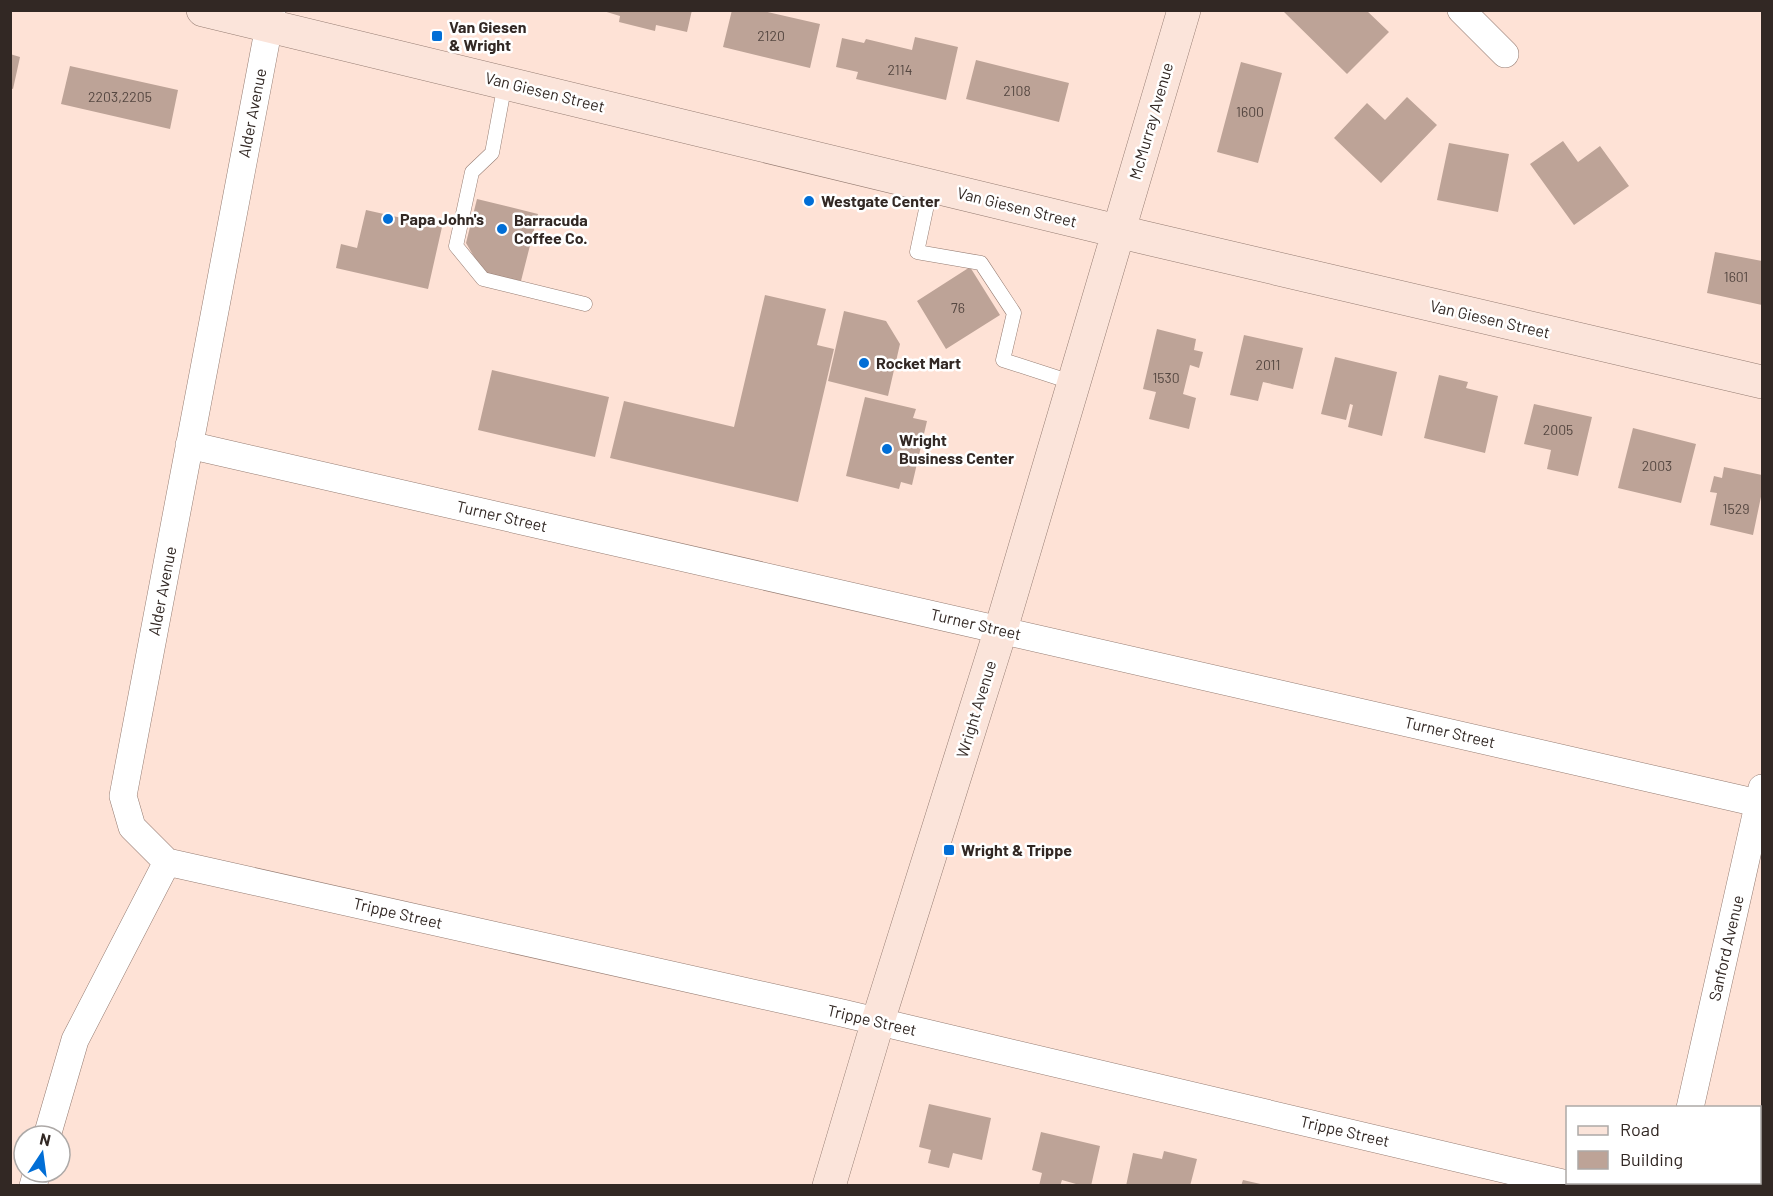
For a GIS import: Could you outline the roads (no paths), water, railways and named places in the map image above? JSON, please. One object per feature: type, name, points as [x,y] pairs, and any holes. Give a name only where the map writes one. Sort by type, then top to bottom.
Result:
[{"type":"main road","name":"Van Giesen Street","points":[[203,10],[271,18],[505,82],[1119,231],[1762,382]]},
{"type":"main road","name":"McMurray Avenue","points":[[1119,231],[1184,10]]},
{"type":"main road","name":"Wright Avenue","points":[[829,1185],[1001,629],[1119,231]]},
{"type":"street","points":[[1461,10],[1505,54]]},
{"type":"street","name":"Alder Avenue","points":[[167,862],[132,826],[123,796],[271,18]]},
{"type":"street","name":"Turner Street","points":[[189,445],[1761,798]]},
{"type":"street","name":"Sanford Avenue","points":[[1690,1106],[1761,798]]},
{"type":"street","points":[[50,1124],[75,1040],[167,862]]},
{"type":"street","name":"Trippe Street","points":[[167,862],[878,1021],[1566,1183]]},
{"type":"lane","points":[[505,82],[492,153],[472,172],[456,246],[483,279],[585,304]]},
{"type":"lane","points":[[932,186],[916,252],[981,263],[1014,313],[1003,360],[1074,383]]},
{"type":"place","name":"Van Giesen & Wright","points":[[437,36]]},
{"type":"place","name":"Westgate Center","points":[[809,201]]},
{"type":"place","name":"Papa John's","points":[[388,219]]},
{"type":"place","name":"Barracuda Coffee Co.","points":[[502,229]]},
{"type":"place","name":"Rocket Mart","points":[[864,363]]},
{"type":"place","name":"Wright Business Center","points":[[887,449]]},
{"type":"place","name":"Wright & Trippe","points":[[949,850]]}]
